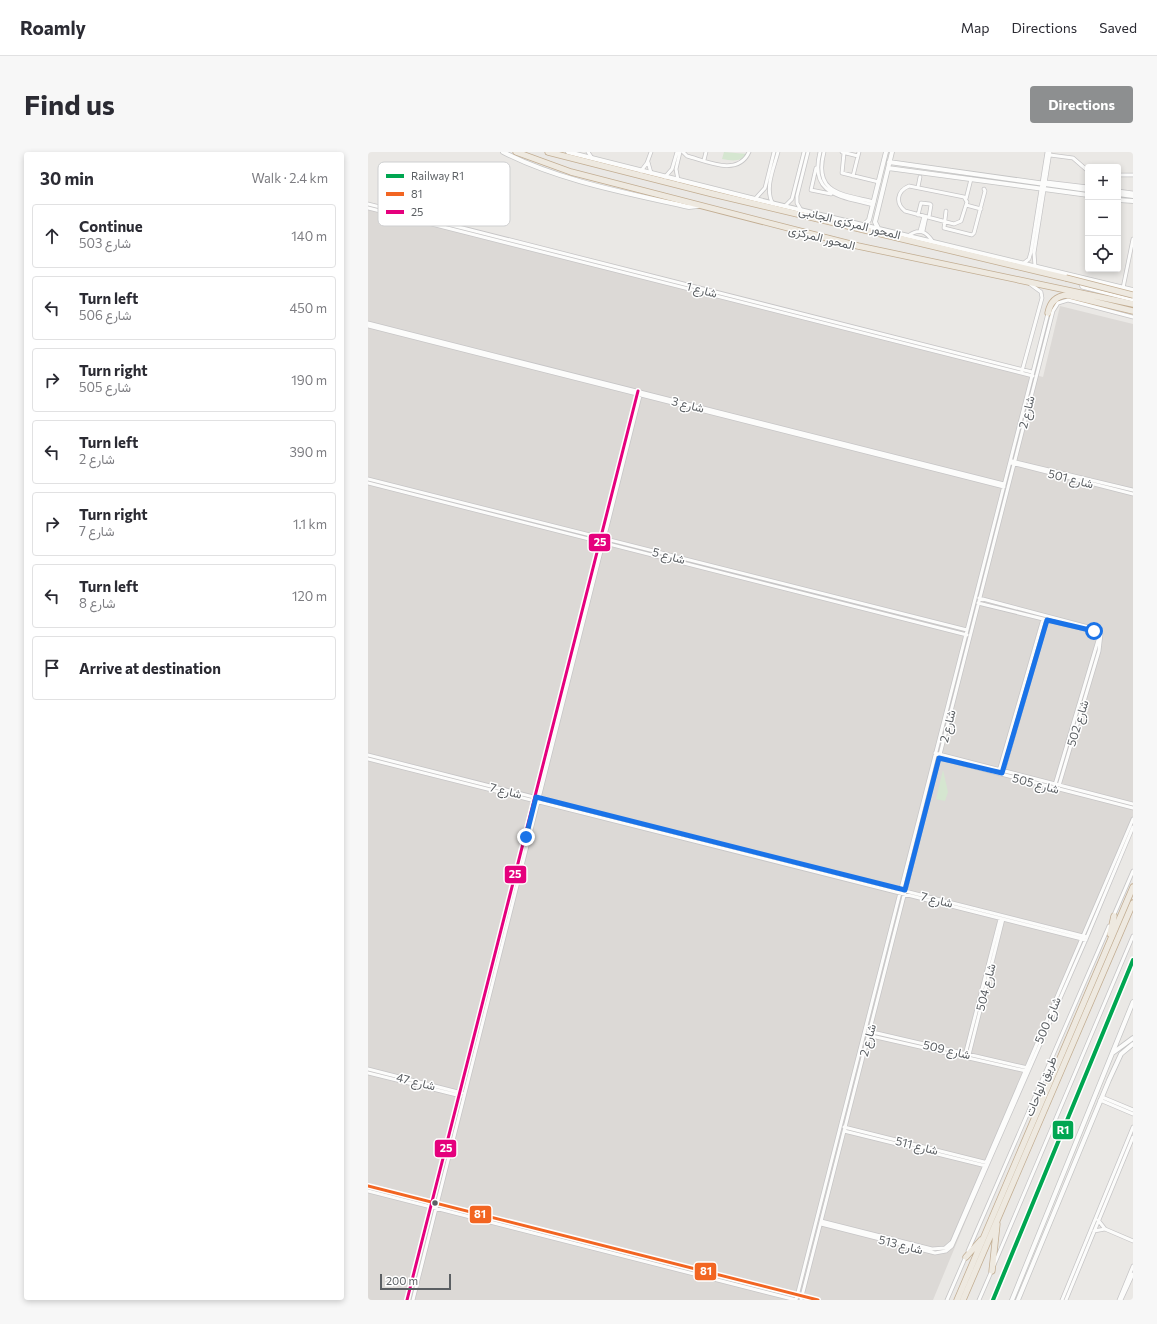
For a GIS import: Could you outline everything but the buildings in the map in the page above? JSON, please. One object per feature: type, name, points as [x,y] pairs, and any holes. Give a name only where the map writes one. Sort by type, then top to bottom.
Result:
[{"type":"highway","name":"المحور المركزى","points":[[516,152],[571,172],[881,252],[1025,280],[1133,304]]},
{"type":"highway","name":"المحور المركزى","points":[[548,152],[1133,295]]},
{"type":"highway","points":[[1048,313],[1053,301],[1067,295],[1133,311]]},
{"type":"highway","name":"طريق الواحات","points":[[963,1300],[998,1218],[1036,1121],[1039,1107],[1133,887]]},
{"type":"highway","name":"طريق الواحات","points":[[957,1300],[1036,1121],[1045,1110],[1133,902]]},
{"type":"highway","points":[[1108,944],[1114,916]]},
{"type":"highway","points":[[1039,1107],[1042,1110],[1045,1110]]},
{"type":"highway","points":[[992,1271],[998,1218]]},
{"type":"highway","points":[[966,1257],[984,1237]]},
{"type":"street","points":[[503,152],[532,165],[571,178],[689,207],[698,206]]},
{"type":"street","name":"المحور المركزى الجانبى","points":[[571,152],[678,180],[713,192],[755,199],[1133,290]]},
{"type":"street","points":[[588,152],[592,158]]},
{"type":"street","points":[[641,171],[648,160],[650,152]]},
{"type":"street","points":[[665,177],[672,168],[677,152]]},
{"type":"street","points":[[678,180],[676,171],[680,152]]},
{"type":"street","points":[[683,152],[687,156]]},
{"type":"street","points":[[704,160],[706,152]]},
{"type":"street","points":[[678,159],[687,156],[727,166],[735,165],[744,160],[749,152]]},
{"type":"street","points":[[755,199],[765,188],[777,152]]},
{"type":"street","points":[[773,204],[770,199],[769,189],[777,152]]},
{"type":"street","points":[[785,206],[792,199],[804,152]]},
{"type":"street","points":[[801,210],[797,203],[797,196],[808,152]]},
{"type":"street","points":[[820,152],[811,190],[874,204]]},
{"type":"street","points":[[824,152],[821,169],[823,179],[828,187],[835,192],[874,204]]},
{"type":"street","points":[[858,156],[843,152],[841,172],[843,174],[879,182]]},
{"type":"street","points":[[854,176],[859,152]]},
{"type":"street","points":[[864,225],[869,222],[886,152]]},
{"type":"street","points":[[878,229],[875,224],[876,218],[892,152]]},
{"type":"street","points":[[1035,266],[1033,252],[1049,153],[1073,158],[1085,168]]},
{"type":"street","points":[[648,160],[651,173]]},
{"type":"street","points":[[889,162],[963,173],[1085,188]]},
{"type":"street","points":[[817,165],[820,181],[827,190],[834,194]]},
{"type":"street","points":[[888,168],[1085,195]]},
{"type":"street","points":[[952,177],[954,171]]},
{"type":"street","points":[[961,178],[961,174],[963,173]]},
{"type":"street","points":[[1121,174],[1133,175]]},
{"type":"street","points":[[918,187],[920,177]]},
{"type":"street","points":[[966,199],[962,196],[911,186],[904,188],[900,193],[898,200],[903,210],[944,222],[959,223],[966,205],[971,179]]},
{"type":"street","points":[[946,211],[944,222],[945,229],[972,236],[981,209],[985,191],[984,189]]},
{"type":"street","points":[[1121,193],[1133,195]]},
{"type":"street","points":[[1121,200],[1133,202]]},
{"type":"street","points":[[908,236],[921,231],[931,205],[921,203],[918,214]]},
{"type":"street","name":"شارع 1","points":[[368,204],[378,207]]},
{"type":"street","points":[[966,205],[981,209]]},
{"type":"street","name":"شارع 1","points":[[368,208],[378,210]]},
{"type":"street","points":[[870,216],[876,218]]},
{"type":"street","name":"شارع 1","points":[[440,226],[1034,374]]},
{"type":"street","name":"شارع 1","points":[[453,226],[804,317]]},
{"type":"street","points":[[921,231],[933,242]]},
{"type":"street","points":[[1123,288],[1133,239]]},
{"type":"street","points":[[1024,263],[1029,259],[1033,252]]},
{"type":"street","points":[[1128,262],[1133,263]]},
{"type":"street","points":[[1083,278],[1079,283],[1082,287],[1133,300]]},
{"type":"street","points":[[1022,371],[1042,296],[1040,291],[1025,280]]},
{"type":"street","name":"شارع 2","points":[[1034,374],[1053,309],[1058,303],[1068,300],[1133,317]]},
{"type":"street","name":"شارع 2","points":[[801,1300],[869,1031],[880,994],[1048,313]]},
{"type":"street","name":"شارع 3","points":[[368,324],[1006,486]]},
{"type":"street","points":[[407,1300],[462,1094],[640,393]]},
{"type":"street","name":"شارع 501","points":[[1012,462],[1133,490]]},
{"type":"street","name":"شارع 501","points":[[1012,462],[1133,494]]},
{"type":"street","name":"شارع 5","points":[[368,479],[764,578],[827,596],[969,630]]},
{"type":"street","name":"شارع 5","points":[[368,483],[968,635]]},
{"type":"street","name":"شارع 2","points":[[969,630],[978,603],[1006,486]]},
{"type":"street","points":[[763,583],[764,578]]},
{"type":"street","points":[[979,598],[1046,618]]},
{"type":"street","points":[[978,603],[1046,618]]},
{"type":"street","points":[[1001,772],[1046,618]]},
{"type":"street","name":"شارع 502","points":[[1046,618],[1092,631],[1098,634],[1099,639],[1095,658],[1056,786]]},
{"type":"street","name":"شارع 2","points":[[796,1300],[935,752],[968,635]]},
{"type":"street","name":"شارع 505","points":[[935,752],[1001,772]]},
{"type":"street","name":"شارع 7","points":[[368,755],[537,800]]},
{"type":"street","name":"شارع 505","points":[[939,758],[1133,804]]},
{"type":"street","name":"شارع 7","points":[[368,759],[1085,938]]},
{"type":"street","name":"شارع 505","points":[[1056,786],[1133,808]]},
{"type":"street","name":"شارع 500","points":[[1085,938],[1133,819]]},
{"type":"street","name":"شارع 500","points":[[963,1221],[1052,1011],[1133,827]]},
{"type":"street","name":"طريق الواحات","points":[[947,1300],[1133,871]]},
{"type":"street","name":"شارع 504","points":[[967,1056],[1002,917]]},
{"type":"street","points":[[980,1300],[1133,936]]},
{"type":"street","points":[[874,993],[880,994]]},
{"type":"street","points":[[1012,1300],[1133,1002]]},
{"type":"street","name":"شارع 509","points":[[865,1030],[1027,1070]]},
{"type":"street","name":"شارع 509","points":[[864,1034],[918,1047],[967,1056]]},
{"type":"street","points":[[1113,1053],[1122,1044],[1133,1038]]},
{"type":"street","points":[[918,1047],[919,1043]]},
{"type":"street","points":[[1018,1300],[1109,1080],[1121,1054],[1133,1044]]},
{"type":"street","name":"شارع 47","points":[[368,1069],[462,1094]]},
{"type":"street","name":"شارع 47","points":[[368,1073],[462,1094]]},
{"type":"street","points":[[1103,1077],[1109,1080]]},
{"type":"street","points":[[413,1300],[436,1209],[462,1094]]},
{"type":"street","points":[[1101,1098],[1133,1110]]},
{"type":"street","points":[[1101,1098],[1133,1114]]},
{"type":"street","name":"شارع 511","points":[[840,1126],[845,1129],[987,1164]]},
{"type":"street","points":[[1066,1300],[1094,1232],[1133,1127]]},
{"type":"street","points":[[1062,1300],[1133,1137]]},
{"type":"street","points":[[1062,1178],[1067,1181]]},
{"type":"street","points":[[368,1186],[818,1300]]},
{"type":"street","points":[[368,1192],[796,1300]]},
{"type":"street","name":"شارع 513","points":[[816,1218],[821,1222],[855,1232],[939,1253],[950,1249],[955,1243],[963,1221]]},
{"type":"street","points":[[1098,1220],[1105,1229],[1133,1241]]},
{"type":"street","points":[[1094,1232],[1105,1229]]},
{"type":"street","points":[[656,1265],[657,1259]]},
{"type":"street","points":[[1120,1300],[1133,1266]]},
{"type":"street","points":[[1120,1300],[1133,1274]]},
{"type":"street","points":[[1017,1288],[1022,1290]]},
{"type":"shaded area","points":[[368,206],[378,209],[378,226],[447,226],[1043,377],[1060,306],[1133,324],[1133,818],[933,1300],[368,1300]]},
{"type":"green space","points":[[724,152],[747,154],[739,160],[730,160],[722,159]]},
{"type":"green space","points":[[943,770],[948,792],[945,801],[936,799]]},
{"type":"rail line","name":"R1","points":[[993,1300],[1133,960]]},
{"type":"transit line","name":"25","points":[[407,1300],[638,391]]},
{"type":"transit line","name":"81","points":[[368,1186],[818,1300]]},
{"type":"route","points":[[526,837],[536,797],[677,834],[905,890],[939,758],[1002,773],[1047,620],[1094,631]]}]
